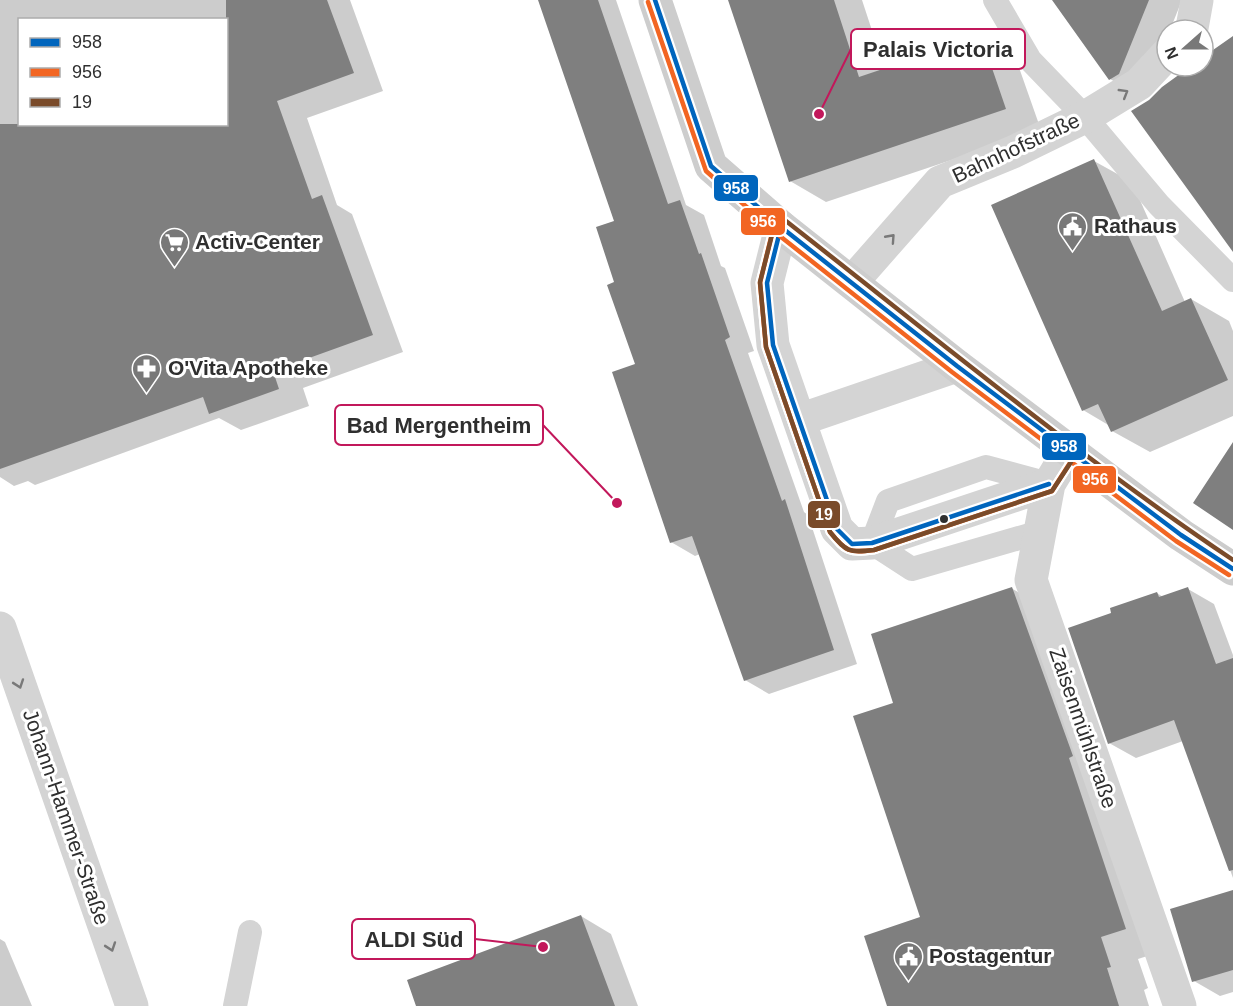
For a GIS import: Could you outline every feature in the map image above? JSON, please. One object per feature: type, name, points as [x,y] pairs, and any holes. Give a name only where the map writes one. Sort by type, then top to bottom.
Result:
[{"type":"street","points":[[655,0],[711,166],[781,227],[957,366],[1181,535],[1233,569]]},
{"type":"street","points":[[1194,18],[1197,0]]},
{"type":"street","name":"Bahnhofstraße","points":[[852,282],[940,182],[1013,152],[1085,117],[1139,84],[1155,67]]},
{"type":"street","points":[[781,227],[766,283],[773,345],[837,529],[852,544],[872,543],[1049,484]]},
{"type":"street","points":[[798,420],[957,366]]},
{"type":"street","name":"Zaisenmühlstraße","points":[[1070,451],[1049,484],[1031,580],[1180,1006]]},
{"type":"street","name":"Johann-Hammer-Straße","points":[[0,628],[132,1006]]},
{"type":"lane","points":[[995,0],[1030,60],[1085,117],[1159,205],[1233,280]]},
{"type":"lane","points":[[872,543],[912,569],[1040,532]]},
{"type":"lane","points":[[235,1006],[250,932]]},
{"type":"building","name":"Activ-Center","points":[[226,0],[327,0],[354,73],[277,101],[312,199],[322,195],[373,335],[273,371],[279,389],[209,414],[203,397],[0,469],[0,124],[18,124],[18,126],[228,126],[228,18],[226,18]]},
{"type":"building","points":[[538,0],[598,0],[668,204],[680,200],[699,254],[701,253],[730,337],[725,340],[782,501],[785,499],[834,650],[744,681],[692,536],[670,543],[612,372],[635,364],[607,285],[614,282],[596,227],[614,221]]},
{"type":"building","points":[[728,0],[834,0],[859,77],[981,36],[1006,109],[789,182]]},
{"type":"building","points":[[1052,0],[1149,0],[1119,74],[1109,80]]},
{"type":"building","points":[[1233,36],[1233,252],[1131,111],[1149,100],[1174,78],[1215,78],[1215,49]]},
{"type":"building","name":"Rathaus","points":[[1094,159],[1162,311],[1191,298],[1228,380],[1111,432],[1098,404],[1082,411],[991,205]]},
{"type":"building","points":[[1233,442],[1233,530],[1193,503]]},
{"type":"building","points":[[1012,587],[1073,756],[1069,758],[1126,929],[1101,937],[1111,967],[1107,968],[1119,1006],[887,1006],[864,936],[920,917],[853,716],[893,703],[871,634]]},
{"type":"building","points":[[1188,587],[1216,664],[1233,658],[1233,870],[1229,871],[1174,720],[1108,744],[1068,628],[1111,613],[1110,608],[1157,592],[1159,597]]},
{"type":"building","points":[[1233,890],[1233,970],[1192,982],[1170,909]]},
{"type":"building","points":[[581,915],[615,1006],[416,1006],[407,980]]},
{"type":"transit line","name":"958","points":[[655,0],[711,166],[781,227],[957,366],[1181,535],[1233,569]]},
{"type":"transit line","name":"956","points":[[648,2],[706,171],[776,233],[952,372],[1176,541],[1229,575]]},
{"type":"transit line","name":"19","points":[[1071,462],[1052,491],[874,550],[853,551],[840,544],[830,532],[766,347],[760,282],[775,223],[780,220],[786,221],[1062,437],[1233,560]]},
{"type":"transit line","name":"956","points":[[774,225],[760,283],[766,347],[830,532],[840,544],[853,551],[874,550],[1052,491],[1075,455]]},
{"type":"transit line","name":"958","points":[[781,227],[767,283],[773,345],[837,529],[852,544],[872,543],[1049,484]]},
{"type":"place","name":"Palais Victoria","points":[[819,114]]},
{"type":"place","name":"Rathaus","points":[[1073,252]]},
{"type":"place","name":"Activ-Center","points":[[174,268]]},
{"type":"place","name":"O'Vita Apotheke","points":[[147,394]]},
{"type":"place","name":"Bad Mergentheim","points":[[617,503]]},
{"type":"place","name":"ALDI Süd","points":[[543,947]]},
{"type":"place","name":"Postagentur","points":[[908,982]]}]
